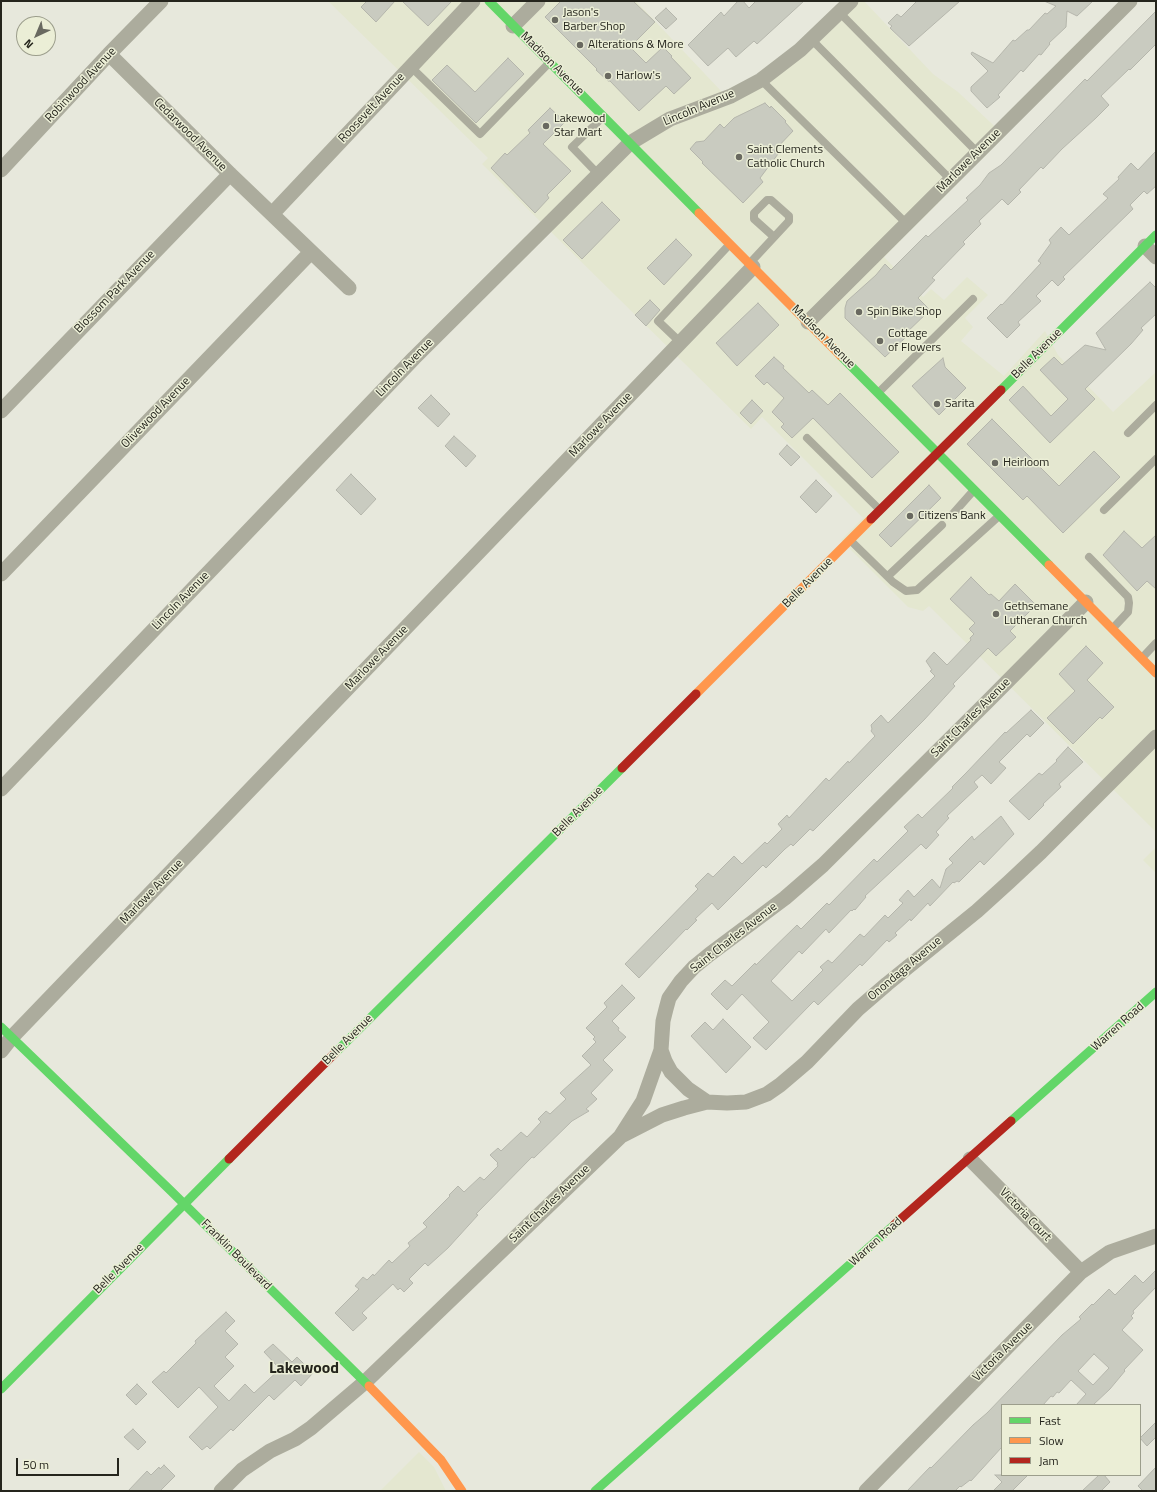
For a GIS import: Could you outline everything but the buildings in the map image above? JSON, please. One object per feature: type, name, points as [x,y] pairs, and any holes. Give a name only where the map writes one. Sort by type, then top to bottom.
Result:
[{"type":"street","name":"Robinwood Avenue","points":[[1,170],[109,54],[161,1]]},
{"type":"street","name":"Roosevelt Avenue","points":[[272,214],[473,1]]},
{"type":"street","name":"Madison Avenue","points":[[489,1],[1156,673]]},
{"type":"street","points":[[513,26],[538,1]]},
{"type":"street","name":"Lincoln Avenue","points":[[1,789],[414,358],[630,143],[670,119],[731,96],[761,80],[800,50],[851,1]]},
{"type":"street","name":"Marlowe Avenue","points":[[808,322],[1130,1]]},
{"type":"street","name":"Cedarwood Avenue","points":[[109,54],[272,214]]},
{"type":"street","name":"Blossom Park Avenue","points":[[1,411],[230,174]]},
{"type":"street","points":[[272,214],[349,288]]},
{"type":"street","points":[[1151,241],[1156,257]]},
{"type":"street","name":"Belle Avenue","points":[[1,1389],[184,1204],[1151,241]]},
{"type":"street","name":"Olivewood Avenue","points":[[1,574],[311,252]]},
{"type":"street","name":"Marlowe Avenue","points":[[1,1051],[12,1037],[680,342],[751,265]]},
{"type":"street","name":"Saint Charles Avenue","points":[[221,1491],[242,1470],[265,1454],[295,1439],[311,1428],[364,1382],[620,1137],[643,1101],[661,1050],[663,1021],[669,998],[675,989],[690,972],[733,936],[785,898],[823,865],[1086,602]]},
{"type":"street","name":"Onondaga Avenue","points":[[620,1137],[662,1115],[707,1102],[746,1102],[767,1094],[780,1085],[807,1062],[858,1009],[977,911],[1020,872],[1156,737]]},
{"type":"street","name":"Warren Road","points":[[595,1491],[1156,992]]},
{"type":"street","name":"Franklin Boulevard","points":[[1,1027],[184,1204],[364,1382],[441,1460],[462,1491]]},
{"type":"street","points":[[661,1050],[671,1072],[688,1088],[707,1102]]},
{"type":"street","name":"Victoria Court","points":[[970,1159],[1081,1272]]},
{"type":"street","name":"Victoria Avenue","points":[[866,1491],[1081,1272],[1110,1252],[1156,1236]]},
{"type":"lane","points":[[839,12],[978,153]]},
{"type":"lane","points":[[811,39],[951,180]]},
{"type":"lane","points":[[411,66],[480,134],[550,62]]},
{"type":"lane","points":[[761,80],[907,224]]},
{"type":"lane","points":[[598,174],[572,147],[603,116]]},
{"type":"lane","points":[[751,265],[789,221],[789,216],[771,200],[767,200],[754,213],[754,219],[774,237]]},
{"type":"lane","points":[[680,342],[658,320],[730,244]]},
{"type":"lane","points":[[878,393],[973,299]]},
{"type":"lane","points":[[1128,433],[1156,405]]},
{"type":"lane","points":[[807,438],[881,511]]},
{"type":"lane","points":[[1104,510],[1156,459]]},
{"type":"lane","points":[[950,516],[974,490]]},
{"type":"lane","points":[[851,541],[906,591],[917,590],[1000,516]]},
{"type":"lane","points":[[888,576],[942,525]]},
{"type":"lane","points":[[1089,557],[1128,597],[1128,612],[1112,628]]},
{"type":"lane","points":[[1142,658],[1156,643]]},
{"type":"shaded area","points":[[328,1],[636,1],[722,92],[761,73],[851,1],[864,1],[933,74],[958,92],[1005,136],[884,257],[923,297],[931,289],[944,300],[967,277],[988,295],[965,318],[973,327],[961,341],[1004,376],[1045,331],[1058,355],[1113,412],[1156,372],[1156,832],[929,606],[923,611],[908,607],[841,540],[863,518],[762,417],[751,429],[482,164],[488,158]]},
{"type":"shaded area","points":[[1156,847],[1156,873],[1143,860]]},
{"type":"shaded area","points":[[419,1452],[434,1467],[446,1491],[380,1491]]},
{"type":"traffic: fast","points":[[489,1],[699,213]]},
{"type":"traffic: fast","points":[[1001,390],[1156,235]]},
{"type":"traffic: fast","points":[[841,356],[1049,565]]},
{"type":"traffic: fast","points":[[335,1053],[622,768]]},
{"type":"traffic: fast","points":[[1011,1121],[1156,992]]},
{"type":"traffic: fast","points":[[1,1027],[171,1191],[369,1386]]},
{"type":"traffic: fast","points":[[1,1389],[229,1159]]},
{"type":"traffic: fast","points":[[595,1491],[894,1225]]},
{"type":"traffic: slow","points":[[699,213],[841,356]]},
{"type":"traffic: slow","points":[[696,694],[871,519]]},
{"type":"traffic: slow","points":[[1049,565],[1156,673]]},
{"type":"traffic: slow","points":[[369,1386],[441,1460],[462,1491]]},
{"type":"traffic: jam","points":[[871,519],[1001,390]]},
{"type":"traffic: jam","points":[[622,768],[696,694]]},
{"type":"traffic: jam","points":[[229,1159],[335,1053]]},
{"type":"traffic: jam","points":[[894,1225],[1011,1121]]},
{"type":"place","name":"Jason's Barber Shop","points":[[555,20]]},
{"type":"place","name":"Alterations & More","points":[[580,45]]},
{"type":"place","name":"Harlow's","points":[[608,76]]},
{"type":"place","name":"Lakewood Star Mart","points":[[546,126]]},
{"type":"place","name":"Saint Clements Catholic Church","points":[[739,157]]},
{"type":"place","name":"Spin Bike Shop","points":[[859,312]]},
{"type":"place","name":"Cottage of Flowers","points":[[880,341]]},
{"type":"place","name":"Sarita","points":[[937,404]]},
{"type":"place","name":"Heirloom","points":[[995,463]]},
{"type":"place","name":"Citizens Bank","points":[[910,516]]},
{"type":"place","name":"Gethsemane Lutheran Church","points":[[996,614]]},
{"type":"district","name":"Lakewood","points":[[304,1369]]}]
